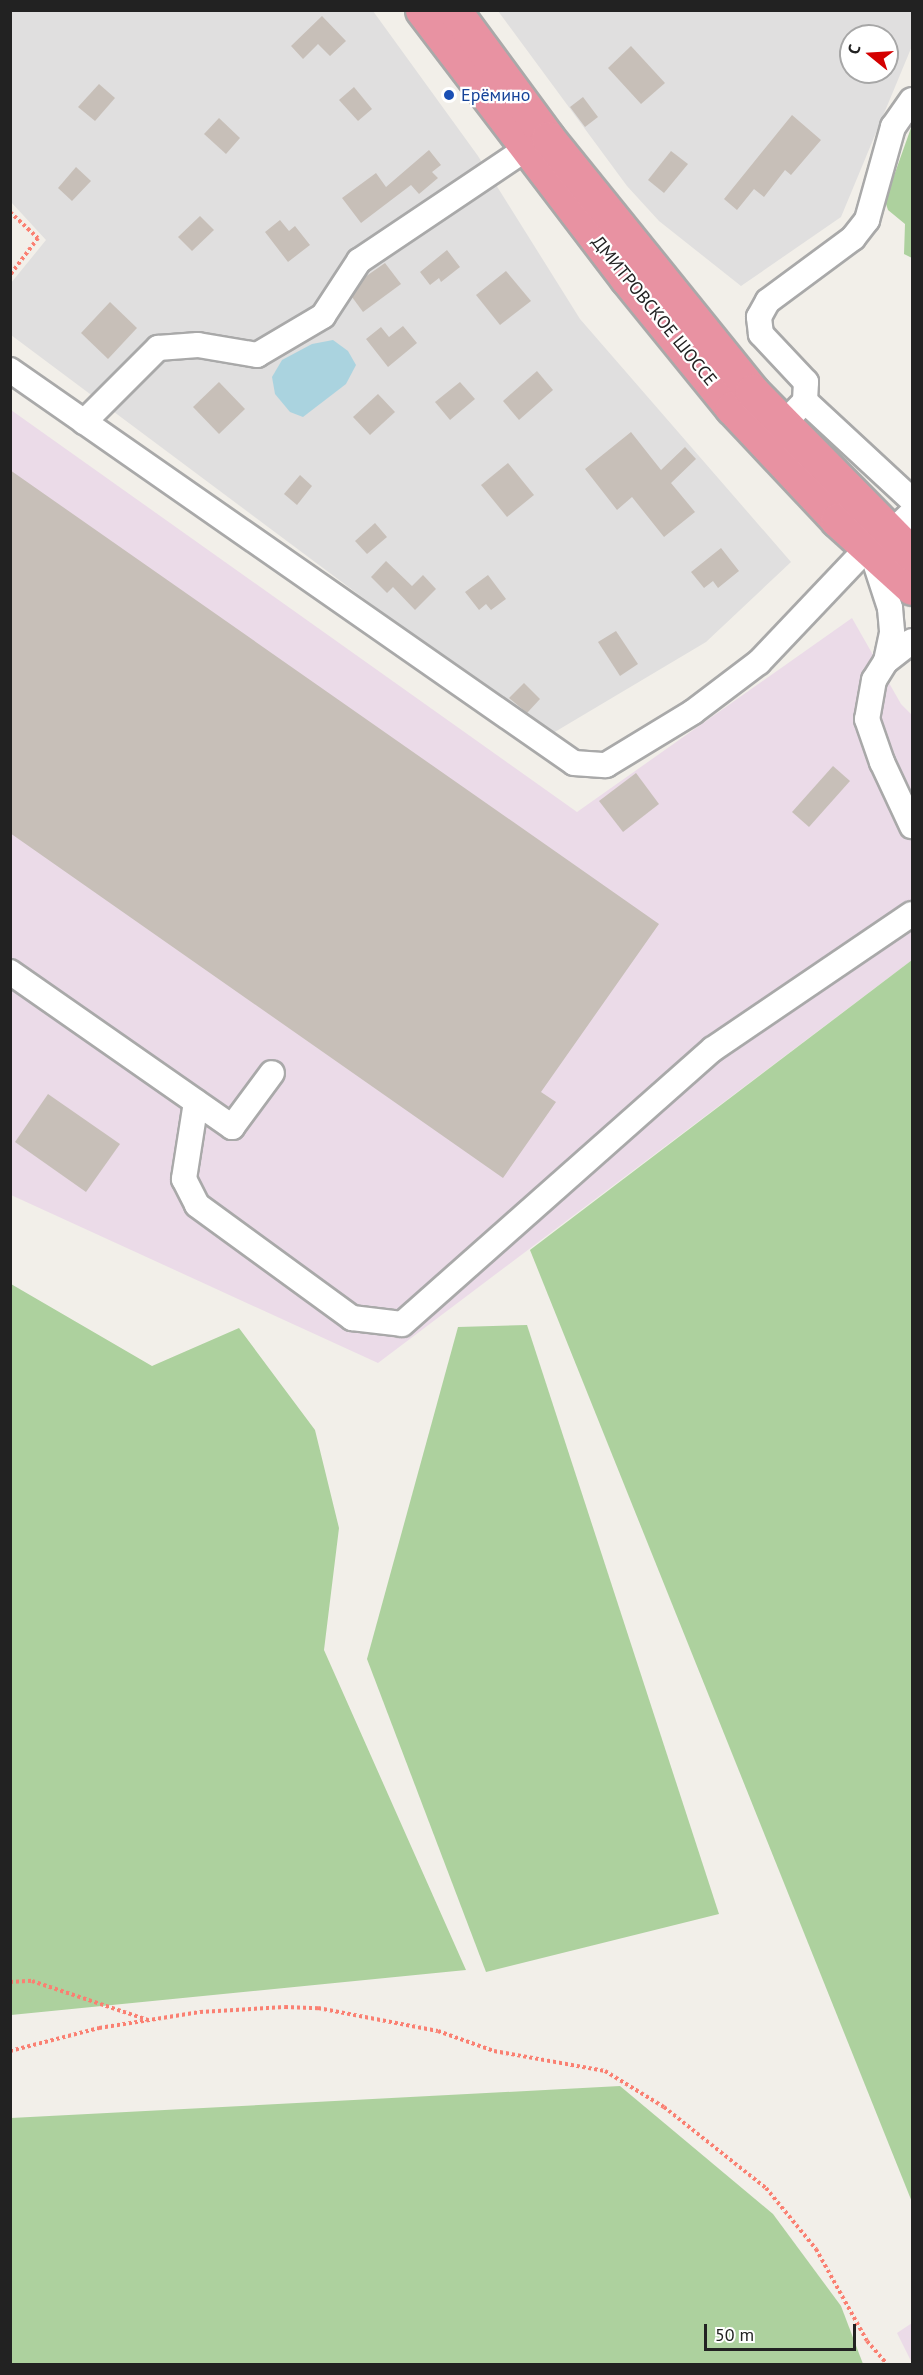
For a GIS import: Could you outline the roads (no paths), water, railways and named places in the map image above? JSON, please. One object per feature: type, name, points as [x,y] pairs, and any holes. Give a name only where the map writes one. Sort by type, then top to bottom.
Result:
[{"type":"highway","name":"ДМИТРОВСКОЕ ШОССЕ","points":[[422,10],[527,148],[732,408],[891,540]]},
{"type":"highway","name":"ДМИТРОВСКОЕ ШОССЕ","points":[[454,10],[650,267],[783,424],[891,540],[912,588]]},
{"type":"street","points":[[783,424],[805,401],[806,382],[761,334],[759,317],[768,301],[853,237],[867,220],[893,127],[912,100]]},
{"type":"street","points":[[84,422],[158,348],[198,345],[256,355],[322,316],[359,261],[527,148]]},
{"type":"street","points":[[10,370],[574,763],[606,765],[693,712],[759,662],[891,540]]},
{"type":"street","points":[[805,401],[912,500]]},
{"type":"street","points":[[886,661],[892,633],[891,540]]},
{"type":"street","points":[[912,641],[886,661],[874,680],[867,719],[882,762],[912,826]]},
{"type":"street","points":[[196,1102],[184,1179],[197,1205],[352,1318],[402,1324],[713,1049],[912,914]]},
{"type":"street","points":[[10,972],[232,1127],[272,1073]]},
{"type":"water","points":[[333,340],[348,351],[356,365],[346,384],[303,417],[290,412],[275,394],[272,377],[282,360],[312,344]]},
{"type":"place","name":"Ерёмино","points":[[449,95]]}]
